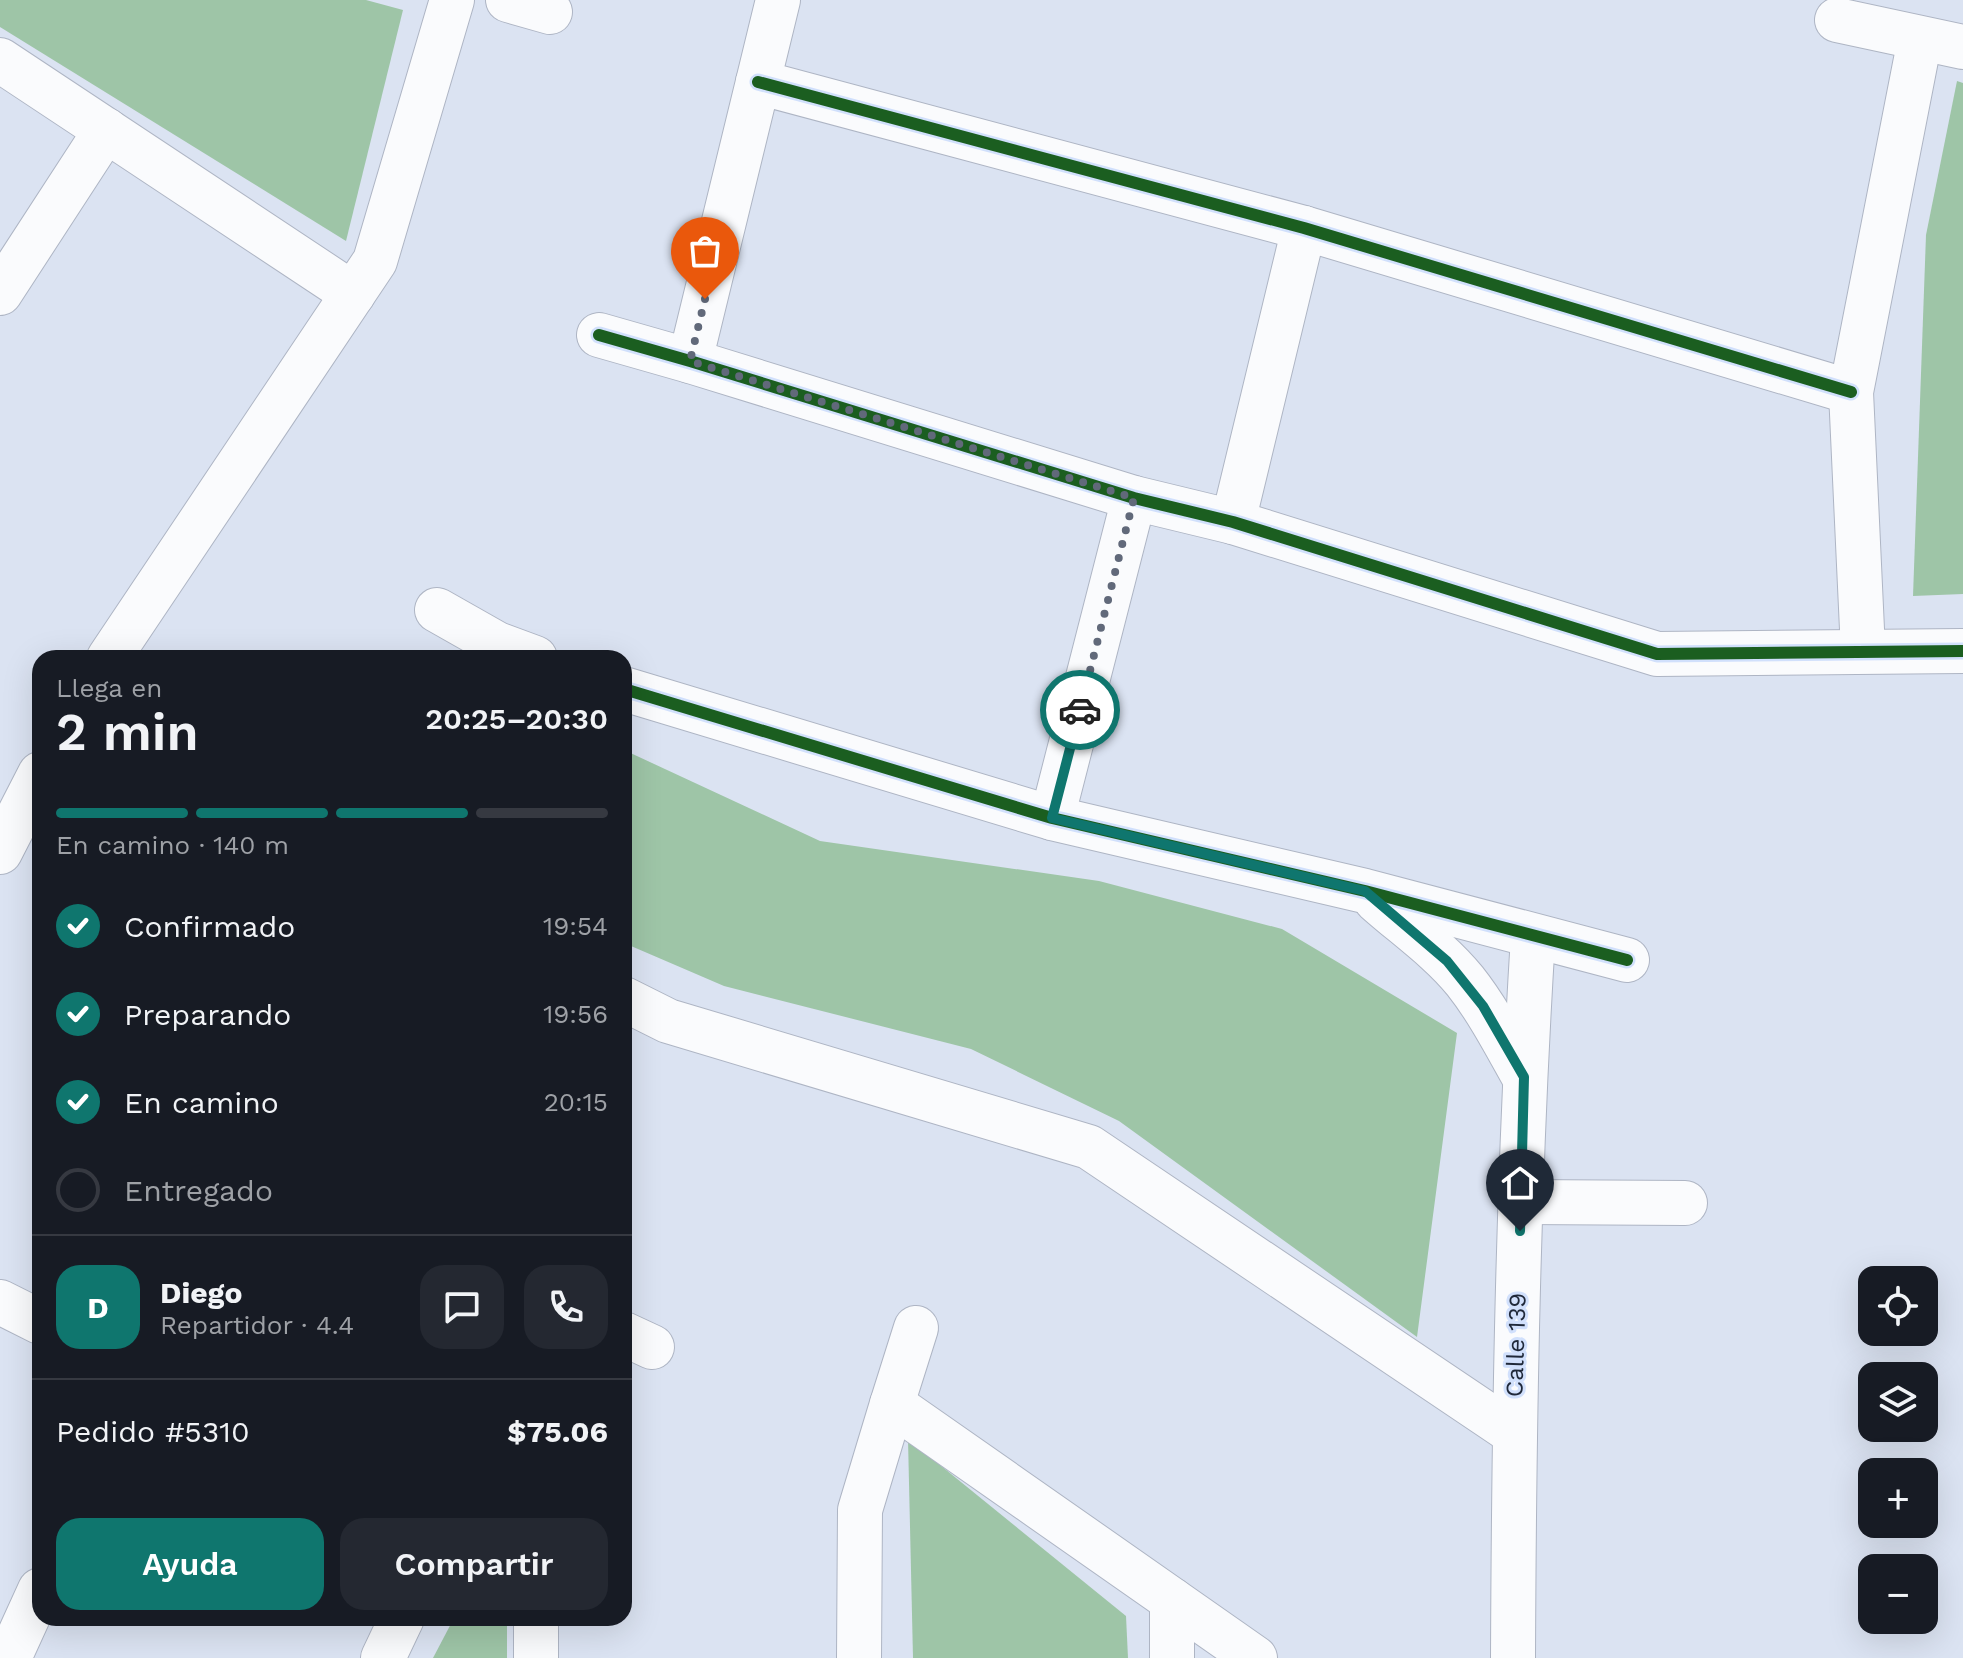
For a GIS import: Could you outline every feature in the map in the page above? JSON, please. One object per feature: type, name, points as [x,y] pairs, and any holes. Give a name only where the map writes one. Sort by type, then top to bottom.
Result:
[{"type":"street","points":[[114,650],[375,261],[452,0]]},
{"type":"street","points":[[508,0],[550,12]]},
{"type":"street","points":[[690,361],[778,0]]},
{"type":"street","points":[[1837,20],[1963,47]]},
{"type":"street","points":[[1863,651],[1851,392],[1920,39]]},
{"type":"street","points":[[0,60],[353,294]]},
{"type":"street","points":[[758,82],[1304,228],[1851,392]]},
{"type":"street","points":[[0,293],[106,130]]},
{"type":"street","points":[[1233,522],[1304,228]]},
{"type":"street","points":[[599,335],[1134,498],[1233,522],[1657,654],[1963,651]]},
{"type":"street","points":[[1052,818],[1134,498]]},
{"type":"street","points":[[437,610],[502,650]]},
{"type":"street","points":[[632,694],[1052,818],[1365,891],[1627,960]]},
{"type":"street","points":[[0,852],[32,805]]},
{"type":"street","points":[[1365,891],[1447,961],[1463,979],[1483,1006],[1524,1077]]},
{"type":"street","name":"Calle 139","points":[[1513,1658],[1514,1433],[1524,1077],[1533,937]]},
{"type":"street","points":[[632,1003],[668,1021],[1089,1147],[1514,1433]]},
{"type":"street","points":[[1521,1202],[1685,1203]]},
{"type":"street","points":[[0,1302],[32,1318]]},
{"type":"street","points":[[859,1658],[860,1510],[916,1328]]},
{"type":"street","points":[[892,1404],[1255,1658]]},
{"type":"street","points":[[1172,1600],[1172,1658]]},
{"type":"street","points":[[9,1658],[32,1608]]},
{"type":"street","points":[[383,1658],[398,1626]]},
{"type":"street","points":[[536,1626],[536,1658]]},
{"type":"green space","points":[[0,0],[366,0],[403,10],[346,241],[0,27]]},
{"type":"green space","points":[[1957,81],[1963,83],[1963,594],[1913,596],[1926,235]]},
{"type":"green space","points":[[632,754],[820,841],[1099,881],[1282,929],[1457,1033],[1417,1337],[1119,1121],[971,1049],[724,986],[632,946]]},
{"type":"green space","points":[[908,1439],[1126,1616],[1128,1658],[913,1658]]},
{"type":"green space","points":[[450,1626],[507,1626],[507,1658],[433,1658]]},
{"type":"cycle path","points":[[758,82],[1304,228],[1851,392]]},
{"type":"cycle path","points":[[599,335],[1134,498],[1233,522],[1657,654],[1963,651]]},
{"type":"cycle path","points":[[632,691],[1052,818],[1365,891],[1627,960]]},
{"type":"way so far","points":[[705,299],[690,361],[1134,498],[1080,710]]},
{"type":"route","points":[[1080,710],[1052,818],[1365,891],[1447,961],[1463,979],[1483,1006],[1524,1077],[1520,1231]]}]
